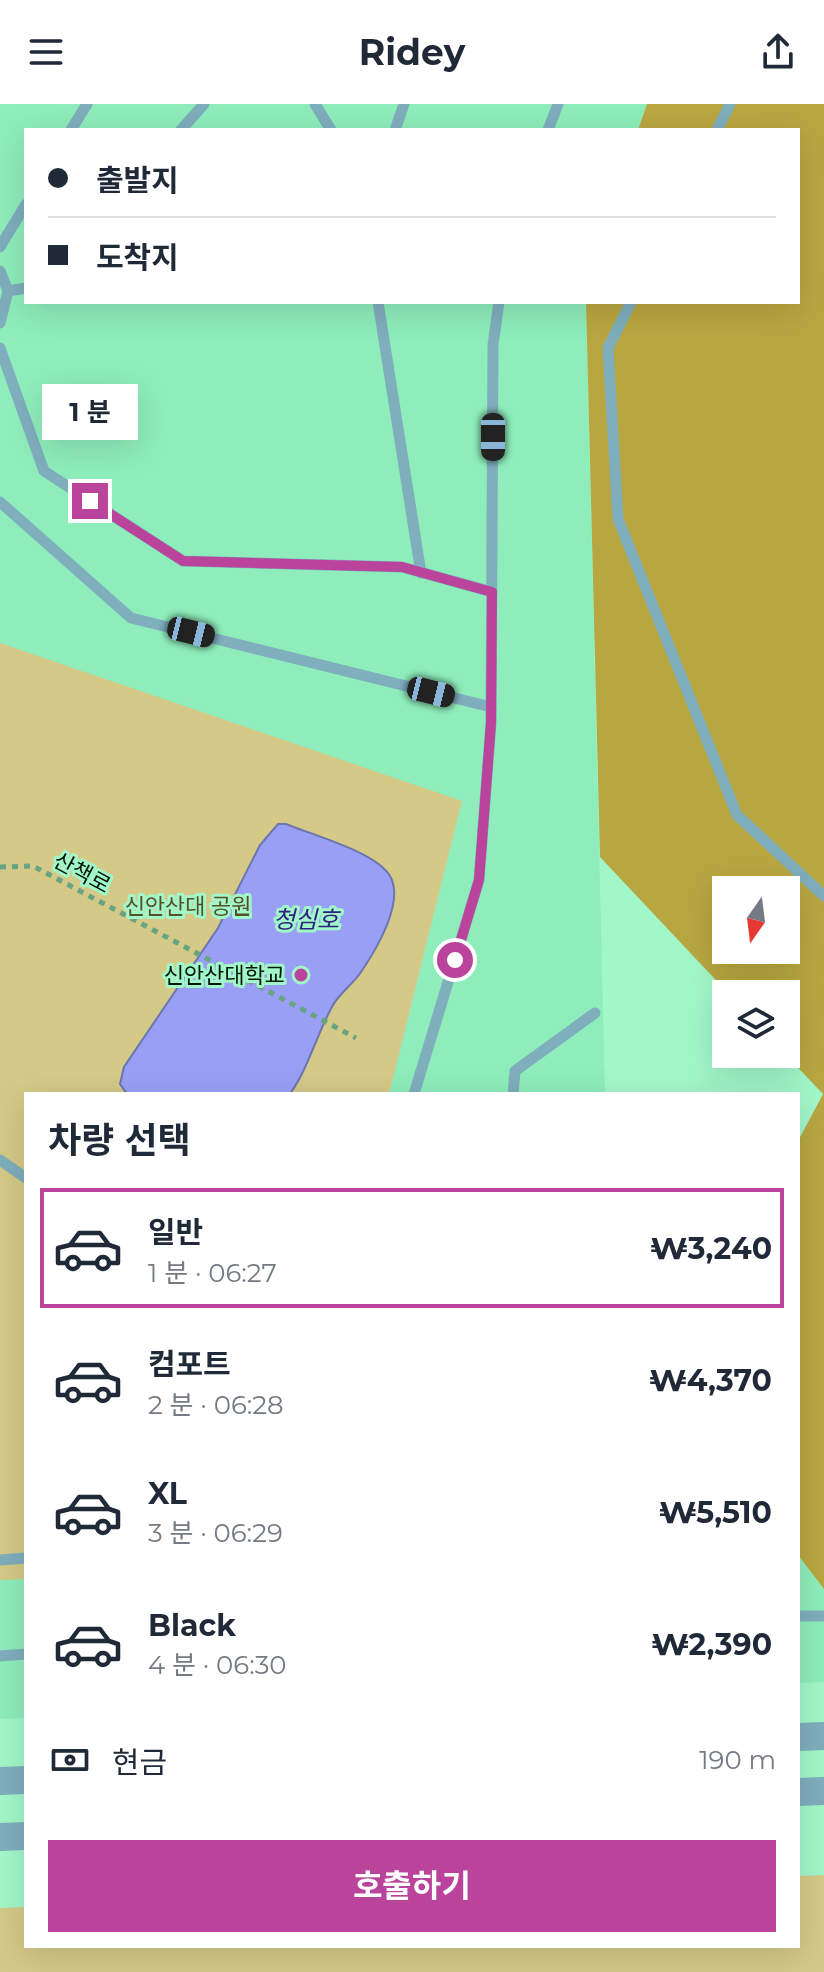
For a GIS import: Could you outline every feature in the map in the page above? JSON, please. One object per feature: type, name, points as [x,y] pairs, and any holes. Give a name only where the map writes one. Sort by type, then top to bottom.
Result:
[{"type":"street","points":[[800,1737],[824,1736]]},
{"type":"street","points":[[0,1781],[24,1780]]},
{"type":"street","points":[[800,1792],[824,1791]]},
{"type":"street","points":[[0,1837],[24,1836]]},
{"type":"lane","points":[[72,128],[87,104]]},
{"type":"lane","points":[[183,128],[204,104]]},
{"type":"lane","points":[[315,104],[330,128]]},
{"type":"lane","points":[[396,128],[404,104]]},
{"type":"lane","points":[[549,128],[558,104]]},
{"type":"lane","points":[[718,128],[730,104]]},
{"type":"lane","points":[[0,247],[24,207]]},
{"type":"lane","points":[[0,271],[8,291],[0,323]]},
{"type":"lane","points":[[8,291],[24,288]]},
{"type":"lane","points":[[378,304],[421,573]]},
{"type":"lane","points":[[415,1092],[479,880],[491,707],[493,345],[499,304]]},
{"type":"lane","points":[[630,304],[608,348],[618,519],[737,815],[824,896]]},
{"type":"lane","points":[[0,348],[44,471],[183,561],[402,567],[492,592]]},
{"type":"lane","points":[[0,502],[131,618],[491,707]]},
{"type":"lane","points":[[513,1092],[515,1071],[595,1013]]},
{"type":"lane","points":[[0,1160],[24,1177]]},
{"type":"lane","points":[[0,1560],[24,1558]]},
{"type":"lane","points":[[800,1616],[824,1616]]},
{"type":"lane","points":[[0,1656],[24,1654]]},
{"type":"path","name":"산책로","points":[[0,867],[33,866],[356,1038]]},
{"type":"shaded area","name":"신안산대학교","points":[[0,104],[647,104],[639,128],[24,128],[24,304],[586,304],[605,1092],[24,1092],[24,1718],[0,1719]]},
{"type":"shaded area","points":[[647,104],[824,104],[824,1589],[800,1558],[800,1137],[823,1094],[798,1068],[800,980],[716,980],[600,857],[586,304],[800,304],[800,128],[639,128]]},
{"type":"shaded area","points":[[800,1558],[824,1589],[824,1682],[800,1683]]},
{"type":"green space","name":"신안산대 공원","points":[[0,643],[462,801],[389,1092],[24,1092],[24,1579],[0,1580]]},
{"type":"green space","points":[[824,1875],[824,1972],[0,1972],[0,1908],[24,1907],[24,1948],[800,1948],[800,1876]]},
{"type":"water","name":"청심호","points":[[278,824],[286,824],[358,852],[383,867],[394,887],[394,899],[387,926],[374,951],[333,1005],[291,1092],[126,1092],[120,1084],[124,1067],[218,928],[260,845]]},
{"type":"place","name":"신안산대학교","points":[[301,975]]},
{"type":"route","points":[[90,501],[183,561],[402,567],[492,592],[491,723],[479,880],[455,960]]}]
